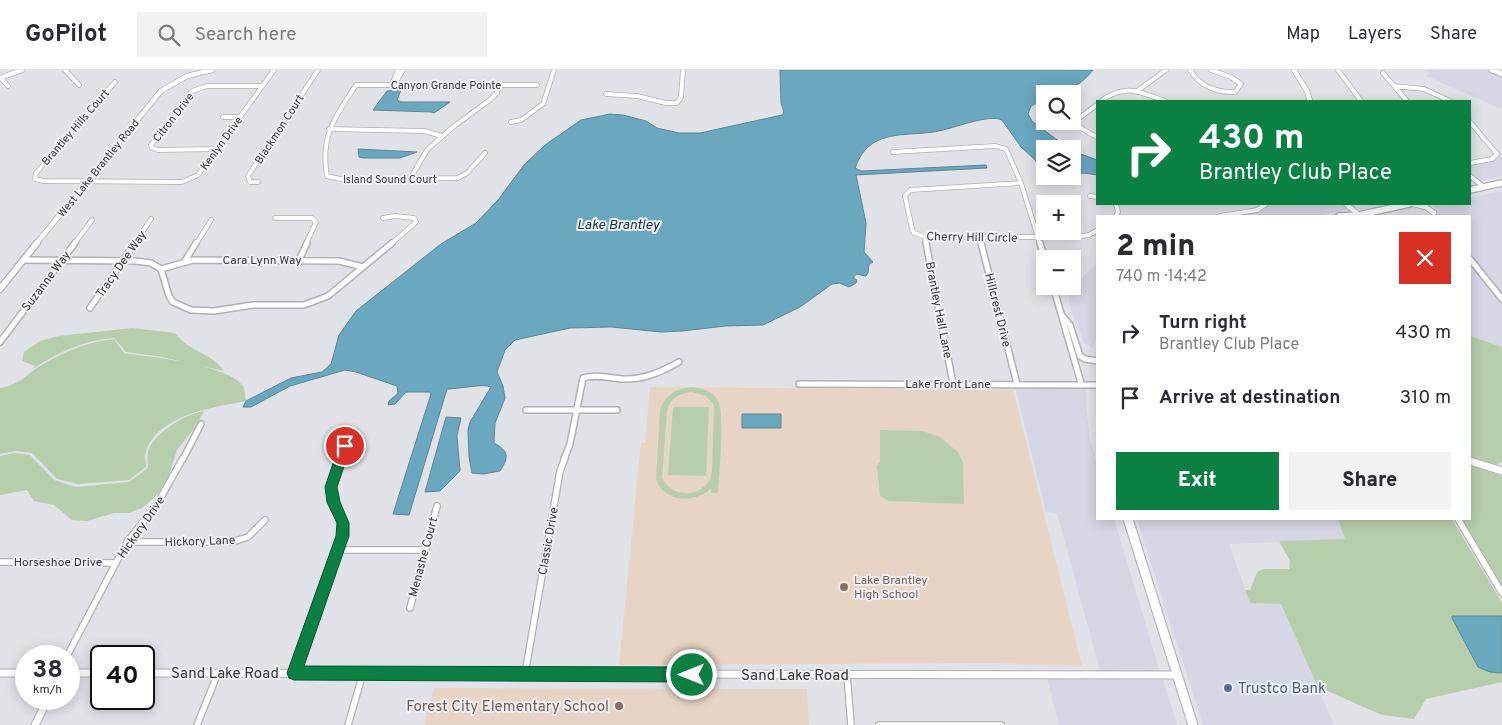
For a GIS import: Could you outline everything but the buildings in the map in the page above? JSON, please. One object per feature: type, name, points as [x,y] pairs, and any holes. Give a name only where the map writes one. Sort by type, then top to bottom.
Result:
[{"type":"main road","points":[[1492,70],[1501,72]]},
{"type":"main road","points":[[1471,190],[1502,183]]},
{"type":"main road","points":[[1361,215],[1405,205]]},
{"type":"main road","points":[[1128,520],[1193,725]]},
{"type":"street","points":[[8,86],[1,78],[22,70]]},
{"type":"street","points":[[65,70],[79,85]]},
{"type":"street","name":"West Lake Brantley Road","points":[[0,289],[161,91],[187,76],[212,70]]},
{"type":"street","name":"Kenlyn Drive","points":[[88,181],[188,181],[198,175],[274,70]]},
{"type":"street","name":"Blackmon Court","points":[[258,182],[250,182],[248,176],[318,70]]},
{"type":"street","points":[[394,85],[393,82],[398,70]]},
{"type":"street","points":[[394,85],[402,70]]},
{"type":"street","points":[[511,122],[521,120],[543,104],[554,70]]},
{"type":"street","points":[[606,94],[637,96],[666,103],[677,103],[681,97],[682,70]]},
{"type":"street","points":[[1137,91],[1166,70]]},
{"type":"street","points":[[1190,70],[1201,83],[1223,91],[1235,92],[1241,84],[1232,77],[1211,70]]},
{"type":"street","points":[[1294,70],[1307,91],[1310,100]]},
{"type":"street","points":[[1338,70],[1360,100]]},
{"type":"street","points":[[1383,73],[1405,100]]},
{"type":"street","name":"Brantley Hills Court","points":[[88,181],[44,181],[35,178],[35,176],[115,82]]},
{"type":"street","points":[[410,179],[427,150],[497,93],[499,84]]},
{"type":"street","name":"Canyon Grande Pointe","points":[[356,85],[537,85]]},
{"type":"street","name":"Island Sound Court","points":[[356,85],[324,140],[326,176],[330,178],[410,179],[461,177],[484,153]]},
{"type":"street","name":"Citron Drive","points":[[216,149],[158,150],[152,148],[151,145],[192,91],[207,86],[262,86]]},
{"type":"street","points":[[1394,86],[1420,89],[1437,94],[1448,100]]},
{"type":"street","points":[[1102,100],[1115,90],[1137,91],[1162,100]]},
{"type":"street","points":[[1096,106],[1078,119],[1076,125],[1096,137]]},
{"type":"street","points":[[223,117],[240,117]]},
{"type":"street","points":[[1471,123],[1497,154],[1492,159],[1471,163]]},
{"type":"street","points":[[329,129],[424,131],[442,136]]},
{"type":"street","points":[[893,152],[995,146],[1004,148],[1008,151],[1021,183],[1036,229]]},
{"type":"street","points":[[1471,177],[1484,187]]},
{"type":"street","name":"Cherry Hill Circle","points":[[1021,183],[910,190],[905,196],[912,229],[914,233],[925,237],[1036,238]]},
{"type":"street","points":[[1090,196],[1096,197]]},
{"type":"street","points":[[1226,215],[1257,210],[1264,205]]},
{"type":"street","points":[[1347,205],[1356,215]]},
{"type":"street","points":[[1417,205],[1426,207],[1432,215]]},
{"type":"street","points":[[23,260],[145,261],[161,269],[169,296],[173,302],[191,310],[203,311],[253,305],[312,303],[328,296],[416,222],[414,218],[408,216],[383,218]]},
{"type":"street","points":[[275,218],[308,217],[316,222],[299,260]]},
{"type":"street","name":"Tracy Dee Way","points":[[90,308],[151,219]]},
{"type":"street","name":"Suzanne Way","points":[[0,342],[92,220]]},
{"type":"street","points":[[186,261],[211,220]]},
{"type":"street","name":"Cherry Hill Circle","points":[[1081,237],[1096,231]]},
{"type":"street","name":"Brantley Hall Lane","points":[[925,237],[953,384]]},
{"type":"street","name":"Hillcrest Drive","points":[[980,237],[1017,384]]},
{"type":"street","points":[[1471,260],[1502,299]]},
{"type":"street","name":"Cara Lynn Way","points":[[161,269],[186,261],[339,261],[363,267]]},
{"type":"street","points":[[1056,295],[1081,384]]},
{"type":"street","points":[[1061,313],[1070,325],[1080,356],[1096,361]]},
{"type":"street","name":"Classic Drive","points":[[526,674],[560,470],[570,444],[583,378],[596,375],[635,379],[655,375],[679,362]]},
{"type":"street","name":"Lake Front Lane","points":[[799,384],[1096,385]]},
{"type":"street","points":[[526,410],[617,410]]},
{"type":"street","name":"Hickory Drive","points":[[72,645],[127,542],[156,506],[168,487],[201,424]]},
{"type":"street","points":[[294,673],[344,530],[343,523],[333,502],[331,487],[345,446]]},
{"type":"street","points":[[1471,461],[1502,471]]},
{"type":"street","name":"Menashe Court","points":[[410,608],[437,506]]},
{"type":"street","name":"Hickory Lane","points":[[127,542],[232,542],[248,537],[265,520]]},
{"type":"street","points":[[1459,520],[1502,593]]},
{"type":"street","points":[[338,550],[426,550]]},
{"type":"street","name":"Horseshoe Drive","points":[[0,562],[116,563]]},
{"type":"street","points":[[0,673],[15,673]]},
{"type":"street","points":[[348,725],[363,673]]},
{"type":"street","name":"Sand Lake Road","points":[[155,674],[1177,675]]},
{"type":"street","points":[[197,725],[218,674]]},
{"type":"street","points":[[847,674],[850,725]]},
{"type":"street","points":[[35,725],[42,710]]},
{"type":"street","points":[[879,725],[1001,725]]},
{"type":"shaded area","points":[[1423,70],[1487,70],[1502,76],[1502,109],[1426,76],[1429,73]]},
{"type":"shaded area","points":[[1497,151],[1502,151],[1502,176],[1479,181],[1471,175],[1471,165],[1497,159],[1499,154]]},
{"type":"shaded area","points":[[1502,191],[1502,296],[1471,258],[1471,215],[1434,215],[1436,211],[1434,206],[1471,205],[1471,198]]},
{"type":"shaded area","points":[[1345,205],[1349,209],[1321,215],[1239,215],[1259,212],[1267,206]]},
{"type":"shaded area","points":[[1471,263],[1502,302],[1502,347],[1471,336]]},
{"type":"shaded area","points":[[1096,264],[1096,340],[1093,348],[1084,343],[1070,307],[1070,295],[1081,295],[1081,278]]},
{"type":"shaded area","points":[[1011,386],[1086,386],[1090,439],[1096,460],[1096,520],[1114,520],[1160,672],[1100,671],[1057,513],[1046,512],[1016,390]]},
{"type":"shaded area","name":"Lake Brantley High School","points":[[650,387],[1013,390],[1082,666],[993,663],[619,665],[641,443],[645,443]]},
{"type":"shaded area","points":[[1137,520],[1339,520],[1345,539],[1229,544],[1250,603],[1281,604],[1334,725],[1203,725]]},
{"type":"shaded area","points":[[1047,678],[1163,679],[1177,725],[1059,725]]},
{"type":"shaded area","name":"Forest City Elementary School","points":[[434,688],[807,689],[809,725],[424,725]]},
{"type":"green space","points":[[132,328],[175,333],[187,345],[213,360],[224,371],[162,357],[126,352],[114,338],[82,344],[52,357],[33,369],[35,366],[22,361],[24,352],[40,341],[59,336]]},
{"type":"green space","points":[[1471,336],[1502,347],[1502,462],[1493,466],[1471,458]]},
{"type":"green space","points":[[114,339],[124,353],[188,363],[221,372],[234,378],[243,386],[246,401],[218,406],[188,415],[162,429],[152,439],[146,452],[146,467],[129,480],[78,484],[57,479],[32,453],[15,451],[0,454],[0,388],[15,383],[64,353],[103,340]]},
{"type":"green space","points":[[696,387],[707,391],[718,401],[721,418],[720,460],[718,493],[711,493],[711,489],[696,497],[680,498],[666,493],[660,488],[656,480],[660,411],[662,405],[672,393]],"holes":[[[692,392],[706,396],[714,405],[712,472],[704,487],[690,493],[682,493],[667,485],[662,478],[668,406],[673,400],[683,394]]]},
{"type":"green space","points":[[673,407],[709,407],[706,476],[668,475]]},
{"type":"green space","points":[[204,411],[196,426],[177,450],[168,478],[156,496],[142,508],[129,513],[114,513],[87,521],[72,520],[54,505],[34,501],[27,490],[0,495],[0,456],[14,453],[30,455],[54,480],[76,487],[129,482],[148,468],[148,452],[156,438],[163,431],[188,416]]},
{"type":"green space","points":[[880,430],[923,431],[940,437],[958,452],[963,462],[964,504],[889,501],[880,496],[877,466],[880,462]]},
{"type":"green space","points":[[1471,465],[1502,476],[1502,598],[1456,520],[1471,520]]},
{"type":"green space","points":[[1338,520],[1453,520],[1502,603],[1502,616],[1492,616],[1490,672],[1502,673],[1502,682],[1426,699],[1414,719],[1382,715],[1325,690],[1319,690],[1281,604],[1250,603],[1245,590],[1250,590],[1257,572],[1263,569],[1289,569],[1290,561],[1279,541],[1345,539]]},
{"type":"water","name":"Lake Brantley","points":[[780,70],[1093,70],[1078,85],[1036,85],[1036,104],[1031,106],[1028,114],[1036,124],[1036,130],[1044,130],[1057,140],[1036,140],[1036,161],[1021,147],[1002,120],[996,119],[981,120],[935,132],[891,136],[868,147],[860,157],[855,168],[861,171],[986,165],[987,168],[856,175],[866,223],[864,252],[873,262],[869,264],[866,276],[856,274],[853,278],[857,280],[856,283],[849,287],[840,283],[832,284],[800,307],[763,325],[726,326],[661,332],[611,327],[570,328],[515,340],[505,350],[497,372],[503,386],[505,398],[495,423],[494,443],[503,449],[506,455],[505,462],[500,471],[483,474],[472,473],[469,457],[468,430],[470,422],[491,387],[477,386],[447,389],[409,515],[393,514],[431,394],[430,392],[406,392],[395,404],[388,405],[389,401],[398,393],[397,386],[345,370],[290,386],[251,407],[243,407],[246,401],[291,378],[322,372],[331,364],[339,335],[356,311],[441,244],[476,223],[498,200],[524,165],[545,145],[581,120],[610,114],[623,115],[646,121],[657,128],[679,133],[700,133],[782,115],[784,112],[781,103]]},
{"type":"water","points":[[401,90],[397,100],[401,102],[450,102],[434,113],[373,110],[387,91]]},
{"type":"water","points":[[358,149],[417,152],[400,158],[363,158],[359,157]]},
{"type":"water","points":[[1081,154],[1096,160],[1096,175],[1081,174]]},
{"type":"water","points":[[742,414],[781,414],[781,428],[742,428]]},
{"type":"water","points":[[446,417],[461,418],[457,436],[460,471],[440,491],[425,492]]},
{"type":"water","points":[[1452,616],[1502,616],[1502,673],[1490,672],[1478,667]]},
{"type":"place","name":"Lake Brantley High School","points":[[844,587]]},
{"type":"place","name":"Trustco Bank","points":[[1228,688]]},
{"type":"place","name":"Forest City Elementary School","points":[[619,706]]},
{"type":"route","points":[[345,446],[331,487],[333,502],[343,523],[344,530],[294,673],[692,675]]}]
